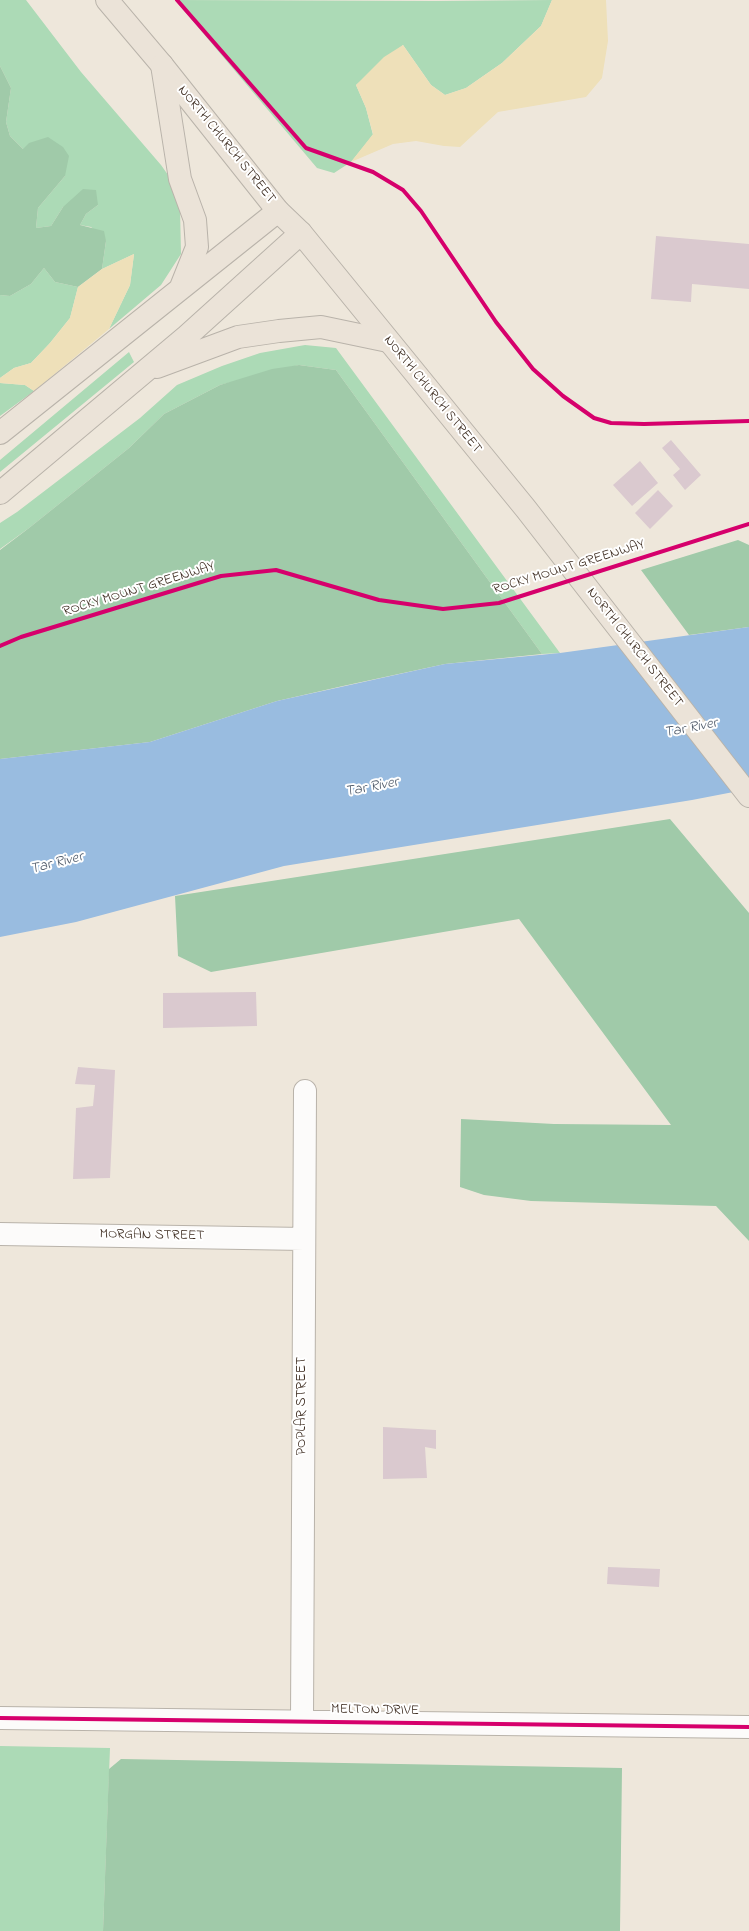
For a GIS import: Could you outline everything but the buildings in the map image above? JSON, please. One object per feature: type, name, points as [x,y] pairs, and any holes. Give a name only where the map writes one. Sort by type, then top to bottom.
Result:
[{"type":"main road","name":"NORTH CHURCH STREET","points":[[108,0],[162,65],[278,211],[301,234],[526,509],[749,796]]},
{"type":"main road","points":[[162,65],[180,179],[195,220],[197,247],[180,288]]},
{"type":"main road","points":[[0,433],[278,211]]},
{"type":"main road","points":[[0,493],[143,373],[301,234]]},
{"type":"main road","points":[[143,373],[238,337],[279,331],[321,326],[388,341]]},
{"type":"street","name":"POPLAR STREET","points":[[302,1721],[305,1091]]},
{"type":"street","name":"MORGAN STREET","points":[[0,1234],[304,1239]]},
{"type":"street","name":"MELTON DRIVE","points":[[0,1718],[749,1727]]},
{"type":"green space","points":[[0,0],[26,0],[81,72],[161,165],[173,182],[180,208],[181,254],[161,285],[109,329],[130,285],[134,254],[102,269],[106,241],[91,227],[80,225],[86,214],[98,205],[63,207],[51,226],[36,228],[38,208],[65,176],[23,149],[10,136],[6,122],[11,88],[0,66]]},
{"type":"green space","points":[[175,0],[552,0],[541,26],[502,63],[466,88],[445,95],[431,85],[403,45],[356,85],[366,108],[373,135],[351,162],[334,173],[317,168]]},
{"type":"green space","points":[[0,66],[11,88],[6,122],[10,136],[23,149],[29,143],[48,137],[63,147],[69,156],[65,176],[38,208],[36,228],[51,226],[63,207],[83,189],[96,190],[98,205],[86,214],[80,225],[104,231],[106,241],[102,269],[78,287],[55,282],[44,268],[31,284],[10,296],[0,295]]},
{"type":"green space","points":[[44,268],[55,282],[78,287],[70,318],[50,343],[31,363],[14,368],[0,378],[0,295],[10,296],[31,284]]},
{"type":"green space","points":[[305,345],[336,348],[560,653],[542,654],[336,370],[299,365],[220,385],[164,414],[129,448],[29,528],[0,549],[0,523],[17,512],[140,418],[177,385],[222,366],[260,353]]},
{"type":"green space","points":[[129,352],[134,362],[0,472],[0,460]]},
{"type":"green space","points":[[299,365],[336,370],[542,654],[445,664],[343,686],[277,701],[150,742],[0,759],[0,550],[129,448],[164,414],[220,385],[272,369]]},
{"type":"green space","points":[[0,383],[25,385],[34,391],[0,416]]},
{"type":"green space","points":[[738,540],[749,545],[749,627],[689,635],[641,570]]},
{"type":"green space","points":[[670,819],[749,913],[749,1241],[716,1206],[531,1201],[484,1195],[460,1187],[461,1119],[554,1124],[671,1125],[519,919],[211,972],[178,956],[175,896]]},
{"type":"green space","points":[[0,1746],[110,1748],[103,1931],[0,1931]]},
{"type":"green space","points":[[121,1759],[622,1768],[620,1931],[103,1931],[109,1769]]},
{"type":"sand","points":[[552,0],[606,0],[608,41],[602,78],[586,97],[498,112],[460,147],[416,141],[393,144],[351,162],[373,134],[366,108],[356,85],[384,57],[403,45],[431,85],[445,95],[466,88],[502,63],[541,26]]},
{"type":"sand","points":[[134,254],[130,285],[109,329],[34,391],[25,385],[0,383],[0,378],[14,368],[31,363],[50,343],[70,318],[78,287],[102,269]]},
{"type":"water","name":"Tar River","points":[[749,627],[749,789],[692,800],[284,866],[76,922],[0,937],[0,759],[150,742],[277,701],[445,664],[560,653]]},
{"type":"cycle path","points":[[177,0],[306,148],[373,172],[403,190],[421,211],[496,322],[533,369],[563,396],[594,418],[611,423],[644,424],[749,421]]},
{"type":"cycle path","name":"ROCKY MOUNT GREENWAY","points":[[0,646],[21,637],[221,576],[276,570],[379,600],[443,609],[499,603],[749,524]]},
{"type":"cycle path","points":[[0,1718],[749,1727]]}]
